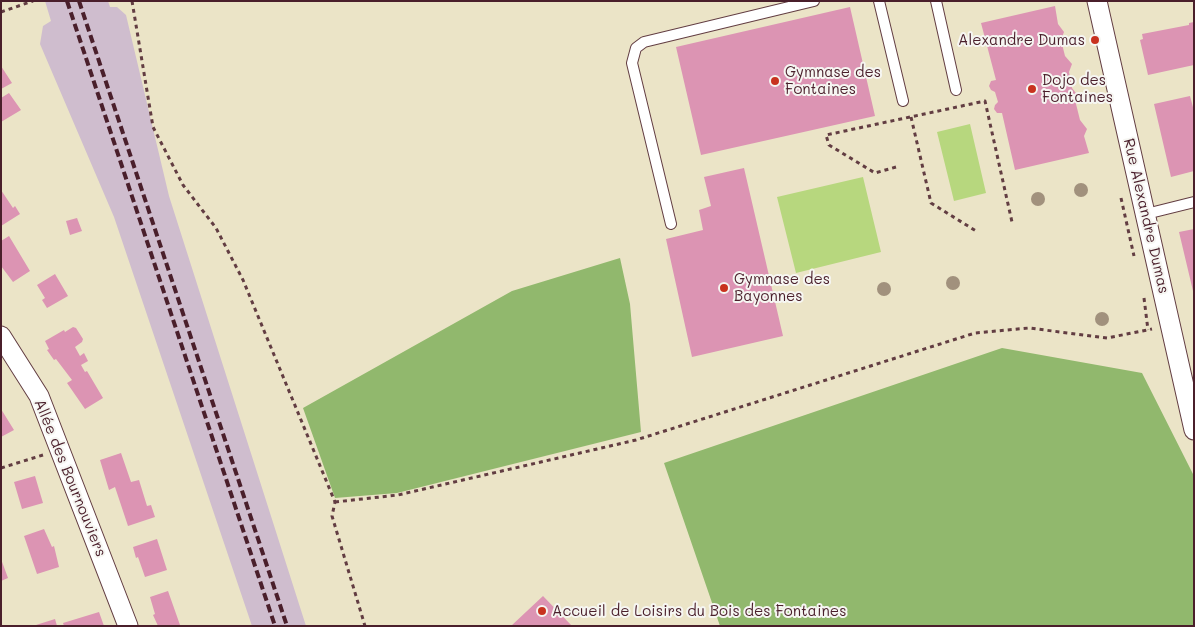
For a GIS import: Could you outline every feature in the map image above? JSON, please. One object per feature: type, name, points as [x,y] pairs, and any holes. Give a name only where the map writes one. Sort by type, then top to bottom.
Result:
[{"type":"street","name":"Rue Alexandre Dumas","points":[[1097,1],[1194,430]]},
{"type":"street","name":"Allée des Bournouviers","points":[[1,336],[39,396],[128,626]]},
{"type":"lane","points":[[670,224],[632,63],[636,48],[644,42],[814,1]]},
{"type":"lane","points":[[880,1],[903,101]]},
{"type":"lane","points":[[936,1],[956,90]]},
{"type":"lane","points":[[1146,214],[1194,202]]},
{"type":"path","points":[[1,12],[33,1]]},
{"type":"path","points":[[132,1],[153,128],[182,185],[216,228],[243,280],[335,502],[332,516],[365,626]]},
{"type":"path","points":[[896,167],[875,173],[829,145],[826,135],[985,100],[1012,222]]},
{"type":"path","points":[[911,117],[931,203],[976,231]]},
{"type":"path","points":[[335,502],[398,495],[636,440],[975,333],[1029,328],[1106,338],[1170,325]]},
{"type":"path","points":[[1,468],[60,450]]},
{"type":"shaded area","points":[[45,1],[108,1],[110,7],[117,7],[126,15],[169,196],[306,626],[252,626],[114,217],[40,44],[43,26],[51,21]]},
{"type":"green space","points":[[970,124],[986,193],[954,201],[937,132]]},
{"type":"green space","points":[[863,177],[881,252],[796,273],[777,197]]},
{"type":"green space","points":[[620,258],[630,304],[641,432],[397,493],[335,498],[303,408],[512,291]]},
{"type":"green space","points":[[1002,348],[1142,373],[1194,476],[1194,626],[720,626],[664,463]]},
{"type":"building","name":"Dojo des Fontaines","points":[[1055,6],[1058,24],[1064,32],[1061,40],[1065,56],[1072,64],[1069,72],[1072,88],[1079,97],[1076,104],[1080,120],[1087,129],[1084,136],[1089,153],[1015,170],[1002,113],[997,113],[994,109],[998,102],[995,92],[989,86],[991,81],[996,80],[981,23]]},
{"type":"building","name":"Gymnase des Fontaines","points":[[850,7],[875,116],[701,155],[676,47]]},
{"type":"building","points":[[1194,22],[1194,65],[1148,75],[1140,40],[1143,39],[1142,34],[1189,25],[1189,23]]},
{"type":"building","points":[[1,66],[12,83],[1,89]]},
{"type":"building","points":[[9,93],[21,110],[1,122],[1,98]]},
{"type":"building","points":[[1190,96],[1194,111],[1194,171],[1171,177],[1154,104]]},
{"type":"building","name":"Gymnase des Bayonnes","points":[[744,168],[783,336],[692,357],[666,239],[703,230],[699,210],[711,206],[704,177]]},
{"type":"building","points":[[1,190],[13,208],[15,206],[20,214],[1,226]]},
{"type":"building","points":[[77,218],[82,231],[70,235],[66,221]]},
{"type":"building","points":[[1194,229],[1194,291],[1193,291],[1179,232]]},
{"type":"building","points":[[9,236],[30,271],[13,282],[1,266],[1,241]]},
{"type":"building","points":[[55,274],[68,296],[47,308],[42,300],[45,298],[37,285]]},
{"type":"building","points":[[73,327],[76,328],[83,339],[75,347],[80,356],[84,353],[88,361],[81,365],[85,372],[87,371],[103,398],[85,409],[67,383],[72,380],[47,350],[49,349],[45,341]]},
{"type":"building","points":[[1,409],[14,430],[1,437]]},
{"type":"building","points":[[121,453],[131,482],[139,480],[147,506],[151,505],[155,517],[128,526],[115,487],[109,490],[100,460]]},
{"type":"building","points":[[35,476],[43,503],[22,509],[14,482]]},
{"type":"building","points":[[44,529],[52,547],[54,546],[59,567],[37,574],[24,536]]},
{"type":"building","points":[[157,539],[167,570],[145,577],[133,547]]},
{"type":"building","points":[[1,559],[8,578],[1,581]]},
{"type":"building","points":[[168,591],[180,625],[158,626],[153,615],[155,614],[150,597]]},
{"type":"building","name":"Accueil de Loisirs du Bois des Fontaines","points":[[543,596],[572,626],[511,626]]},
{"type":"building","points":[[99,612],[104,626],[64,626],[63,623]]},
{"type":"building","points":[[55,619],[57,626],[36,626],[36,625]]},
{"type":"railway","points":[[67,1],[275,626]]},
{"type":"railway","points":[[79,1],[287,626]]},
{"type":"place","name":"Alexandre Dumas","points":[[1095,40]]},
{"type":"place","name":"Gymnase des Fontaines","points":[[775,81]]},
{"type":"place","name":"Dojo des Fontaines","points":[[1032,89]]},
{"type":"place","name":"Gymnase des Bayonnes","points":[[724,288]]},
{"type":"place","name":"Accueil de Loisirs du Bois des Fontaines","points":[[542,611]]}]
